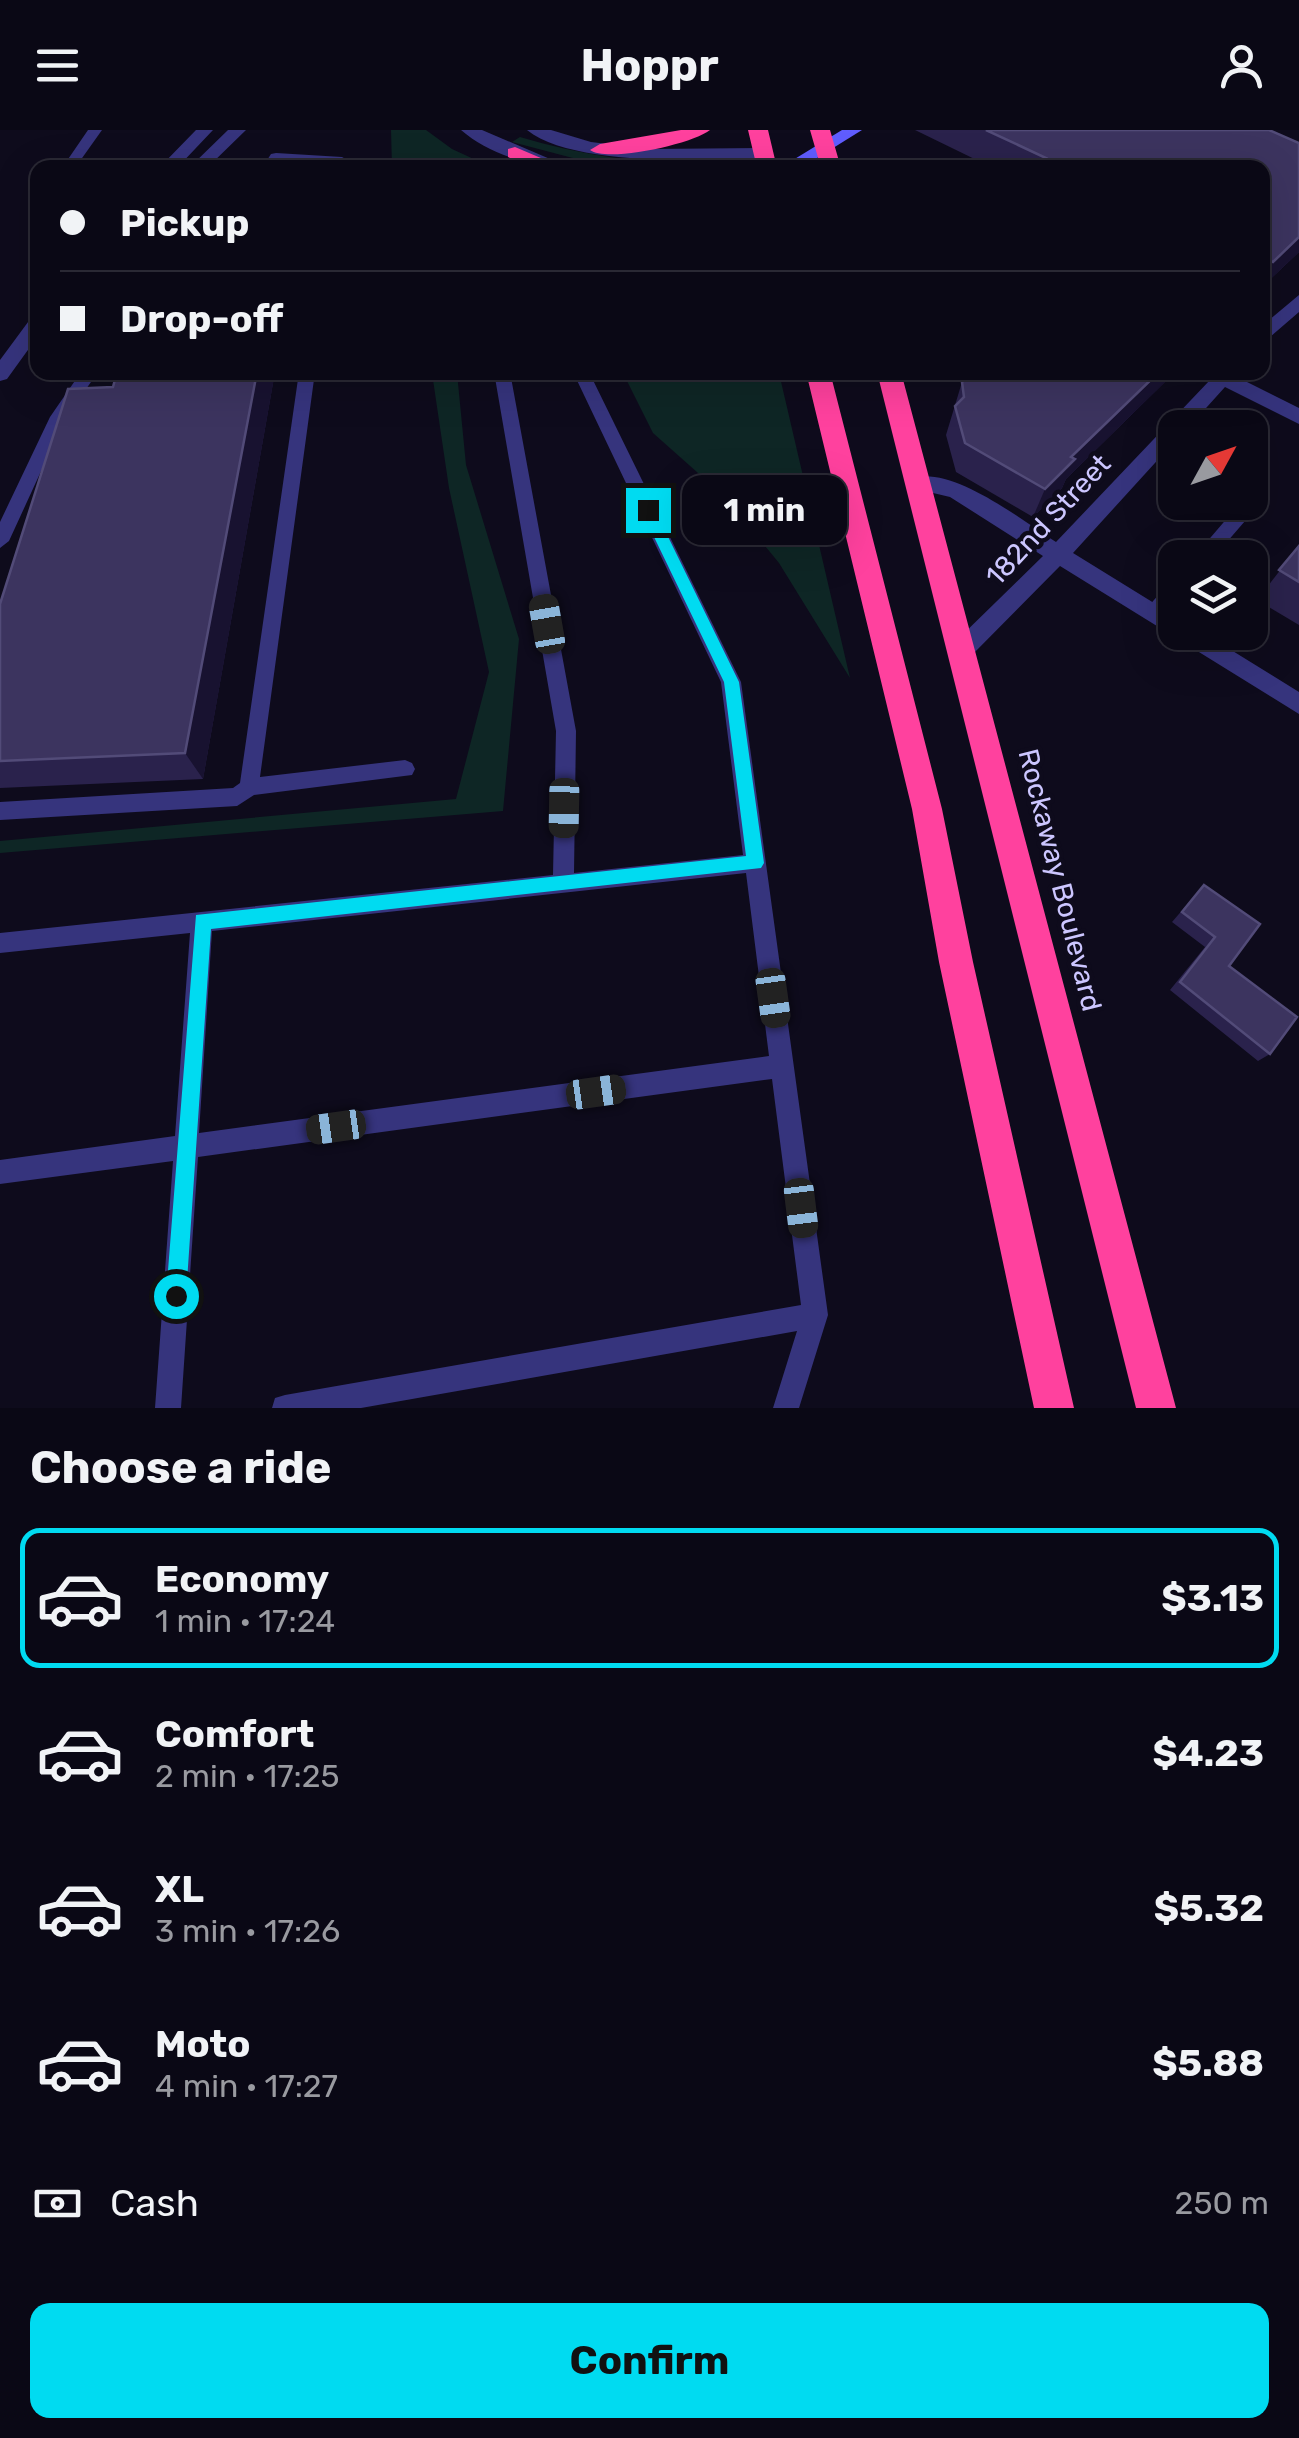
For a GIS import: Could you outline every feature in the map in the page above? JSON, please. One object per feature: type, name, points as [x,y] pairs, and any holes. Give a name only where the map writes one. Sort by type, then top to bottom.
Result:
[{"type":"highway","points":[[600,150],[656,143],[700,130]]},
{"type":"highway","points":[[758,130],[765,160]]},
{"type":"highway","points":[[515,153],[530,160]]},
{"type":"highway","points":[[820,380],[926,808],[1054,1408]]},
{"type":"highway","name":"Rockaway Boulevard","points":[[891,380],[1156,1408]]},
{"type":"main road","points":[[765,160],[825,149],[854,130]]},
{"type":"street","points":[[167,160],[180,130]]},
{"type":"street","points":[[173,160],[205,130]]},
{"type":"street","points":[[206,160],[238,130]]},
{"type":"street","points":[[468,130],[537,160]]},
{"type":"street","points":[[535,130],[600,150],[765,160]]},
{"type":"street","points":[[1270,330],[1299,301]]},
{"type":"street","points":[[0,374],[30,333]]},
{"type":"street","name":"182nd Street","points":[[1191,410],[1215,380]]},
{"type":"street","points":[[1231,380],[1299,417]]},
{"type":"street","name":"182nd Street","points":[[962,650],[1158,449]]},
{"type":"street","points":[[919,483],[956,490],[1158,618]]},
{"type":"street","points":[[1211,650],[1299,704]]},
{"type":"lane","points":[[74,160],[95,130]]},
{"type":"lane","points":[[274,160],[316,160]]},
{"type":"lane","points":[[0,541],[58,417],[84,380]]},
{"type":"lane","points":[[250,787],[306,380]]},
{"type":"lane","points":[[503,380],[566,732],[563,883]]},
{"type":"lane","points":[[585,380],[732,682],[815,1315],[786,1408]]},
{"type":"lane","points":[[1218,540],[1235,520]]},
{"type":"lane","points":[[1152,614],[1158,607]]},
{"type":"lane","points":[[0,811],[237,797],[250,787],[406,769]]},
{"type":"lane","points":[[0,943],[755,863]]},
{"type":"lane","points":[[168,1408],[202,921]]},
{"type":"lane","points":[[0,1172],[782,1066]]},
{"type":"lane","points":[[285,1408],[815,1315]]},
{"type":"green space","points":[[391,130],[426,130],[476,160],[392,160]]},
{"type":"green space","points":[[520,137],[632,160],[580,160],[512,142]]},
{"type":"green space","points":[[433,380],[458,380],[466,465],[519,639],[503,811],[0,853],[0,841],[456,799],[489,672],[449,488]]},
{"type":"green space","points":[[626,380],[781,380],[850,678],[779,563],[725,497],[653,433]]},
{"type":"building","points":[[986,130],[1269,130],[1299,143],[1299,237],[1270,261],[1270,160],[1043,160],[1046,158]]},
{"type":"building","points":[[115,380],[255,380],[185,753],[0,761],[0,604],[68,389],[113,387]]},
{"type":"building","points":[[1151,380],[1071,457],[1075,459],[1045,489],[965,443],[955,406],[964,397],[962,382]]},
{"type":"building","points":[[1299,546],[1299,582],[1279,570]]},
{"type":"building","points":[[1204,885],[1260,924],[1229,966],[1297,1017],[1270,1054],[1180,982],[1215,937],[1182,912]]},
{"type":"route","points":[[176,1296],[202,921],[755,863],[732,682],[648,510]]}]
